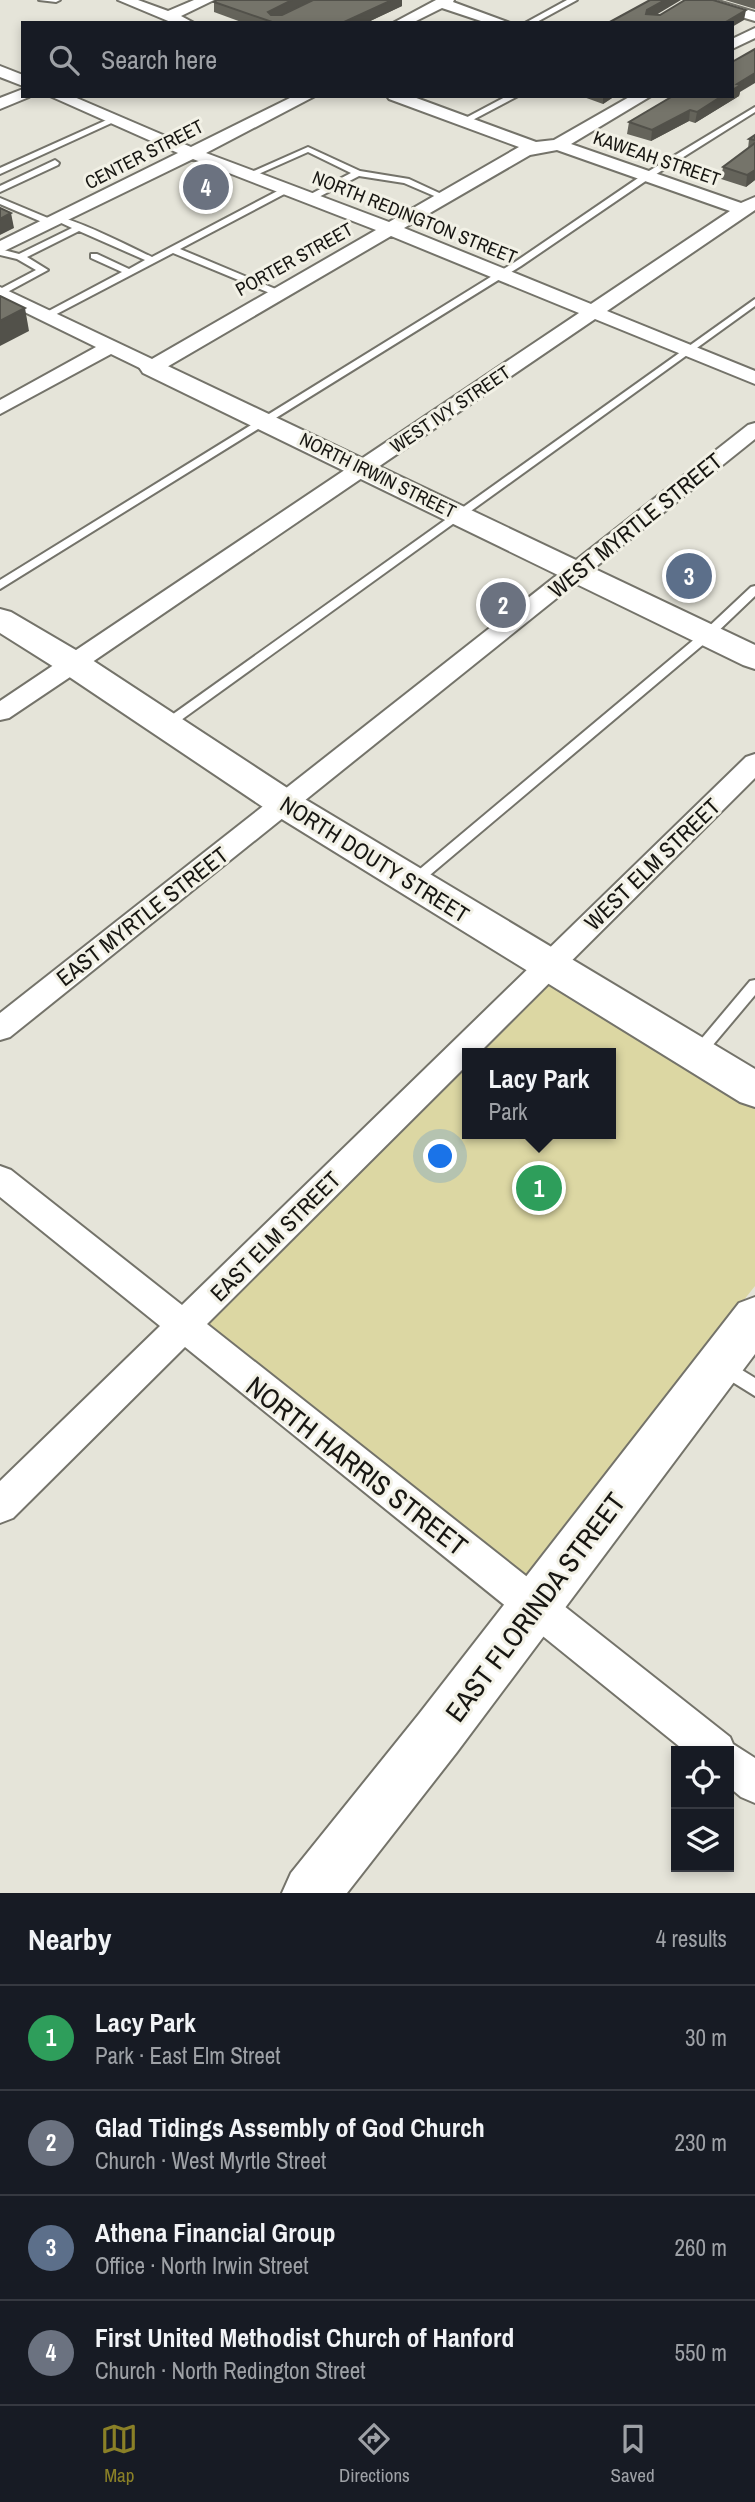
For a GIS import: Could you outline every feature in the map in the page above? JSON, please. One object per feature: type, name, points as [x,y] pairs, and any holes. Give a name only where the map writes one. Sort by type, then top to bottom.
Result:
[{"type":"street","points":[[124,0],[182,21]]},
{"type":"street","points":[[169,16],[206,0]]},
{"type":"street","points":[[694,1],[755,17]]},
{"type":"street","points":[[404,21],[444,2],[497,21]]},
{"type":"street","points":[[734,45],[755,32]]},
{"type":"street","points":[[0,71],[21,80]]},
{"type":"street","points":[[0,104],[21,95]]},
{"type":"street","name":"NORTH REDINGTON STREET","points":[[63,98],[192,153],[390,229],[755,378]]},
{"type":"street","name":"CENTER STREET","points":[[0,250],[303,98]]},
{"type":"street","points":[[400,98],[534,147]]},
{"type":"street","name":"PORTER STREET","points":[[153,367],[275,292],[534,147],[558,145],[640,98]]},
{"type":"street","name":"KAWEAH STREET","points":[[558,145],[647,176],[749,206]]},
{"type":"street","name":"WEST IVY STREET","points":[[0,712],[75,664],[749,206]]},
{"type":"street","name":"NORTH IRWIN STREET","points":[[0,293],[755,658]]},
{"type":"street","points":[[0,408],[110,347]]},
{"type":"street","name":"WEST MYRTLE STREET","points":[[285,804],[755,429]]},
{"type":"street","name":"NORTH DOUTY STREET","points":[[0,619],[75,664],[285,804],[755,1090]]},
{"type":"street","name":"WEST ELM STREET","points":[[549,965],[755,763]]},
{"type":"street","name":"EAST MYRTLE STREET","points":[[0,1029],[285,804]]},
{"type":"street","name":"EAST ELM STREET","points":[[465,1048],[549,965]]},
{"type":"street","name":"EAST ELM STREET","points":[[0,1506],[462,1051]]},
{"type":"street","name":"NORTH HARRIS STREET","points":[[0,1179],[710,1746]]},
{"type":"street","name":"EAST FLORINDA STREET","points":[[311,1893],[536,1606],[738,1377],[755,1318]]},
{"type":"street","points":[[734,1766],[755,1783]]},
{"type":"lane","points":[[43,0],[56,0]]},
{"type":"lane","points":[[533,21],[573,0]]},
{"type":"lane","points":[[462,121],[510,98]]},
{"type":"lane","points":[[0,585],[502,274],[647,176],[755,109]]},
{"type":"lane","points":[[0,171],[114,120]]},
{"type":"lane","points":[[251,174],[308,149],[358,173],[406,181],[446,198]]},
{"type":"lane","points":[[0,188],[55,163]]},
{"type":"lane","points":[[310,198],[358,173]]},
{"type":"lane","points":[[46,316],[287,189]]},
{"type":"lane","points":[[0,201],[80,227],[152,260]]},
{"type":"lane","points":[[20,257],[80,227]]},
{"type":"lane","points":[[172,249],[275,292]]},
{"type":"lane","points":[[0,250],[44,269],[0,293]]},
{"type":"lane","points":[[94,256],[129,272]]},
{"type":"lane","points":[[166,725],[755,302]]},
{"type":"lane","points":[[413,882],[708,635],[755,590]]},
{"type":"lane","points":[[696,1055],[755,985]]},
{"type":"shaded area","points":[[549,965],[755,1090],[755,1286],[514,1590],[183,1327],[462,1051],[462,1139],[616,1139],[616,1048],[465,1048]]},
{"type":"building","points":[[292,0],[268,12],[271,15],[282,15],[313,0],[392,0],[346,21],[269,21],[214,2]]},
{"type":"building","points":[[650,0],[665,0],[647,10],[646,14],[660,15],[685,0],[713,0],[746,10],[727,21],[612,21]]},
{"type":"building","points":[[755,49],[755,73],[734,89],[734,61]]},
{"type":"building","points":[[670,98],[719,98],[697,112],[690,110],[652,130],[629,122]]},
{"type":"building","points":[[755,143],[755,170],[747,175],[723,167]]},
{"type":"building","points":[[0,208],[11,213],[0,219]]},
{"type":"building","points":[[0,296],[25,308],[0,321]]},
{"type":"place","name":"First United Methodist Church of Hanford","points":[[206,187]]},
{"type":"place","name":"Athena Financial Group","points":[[689,576]]},
{"type":"place","name":"Glad Tidings Assembly of God Church","points":[[503,605]]},
{"type":"place","name":"Lacy Park","points":[[539,1188]]}]
